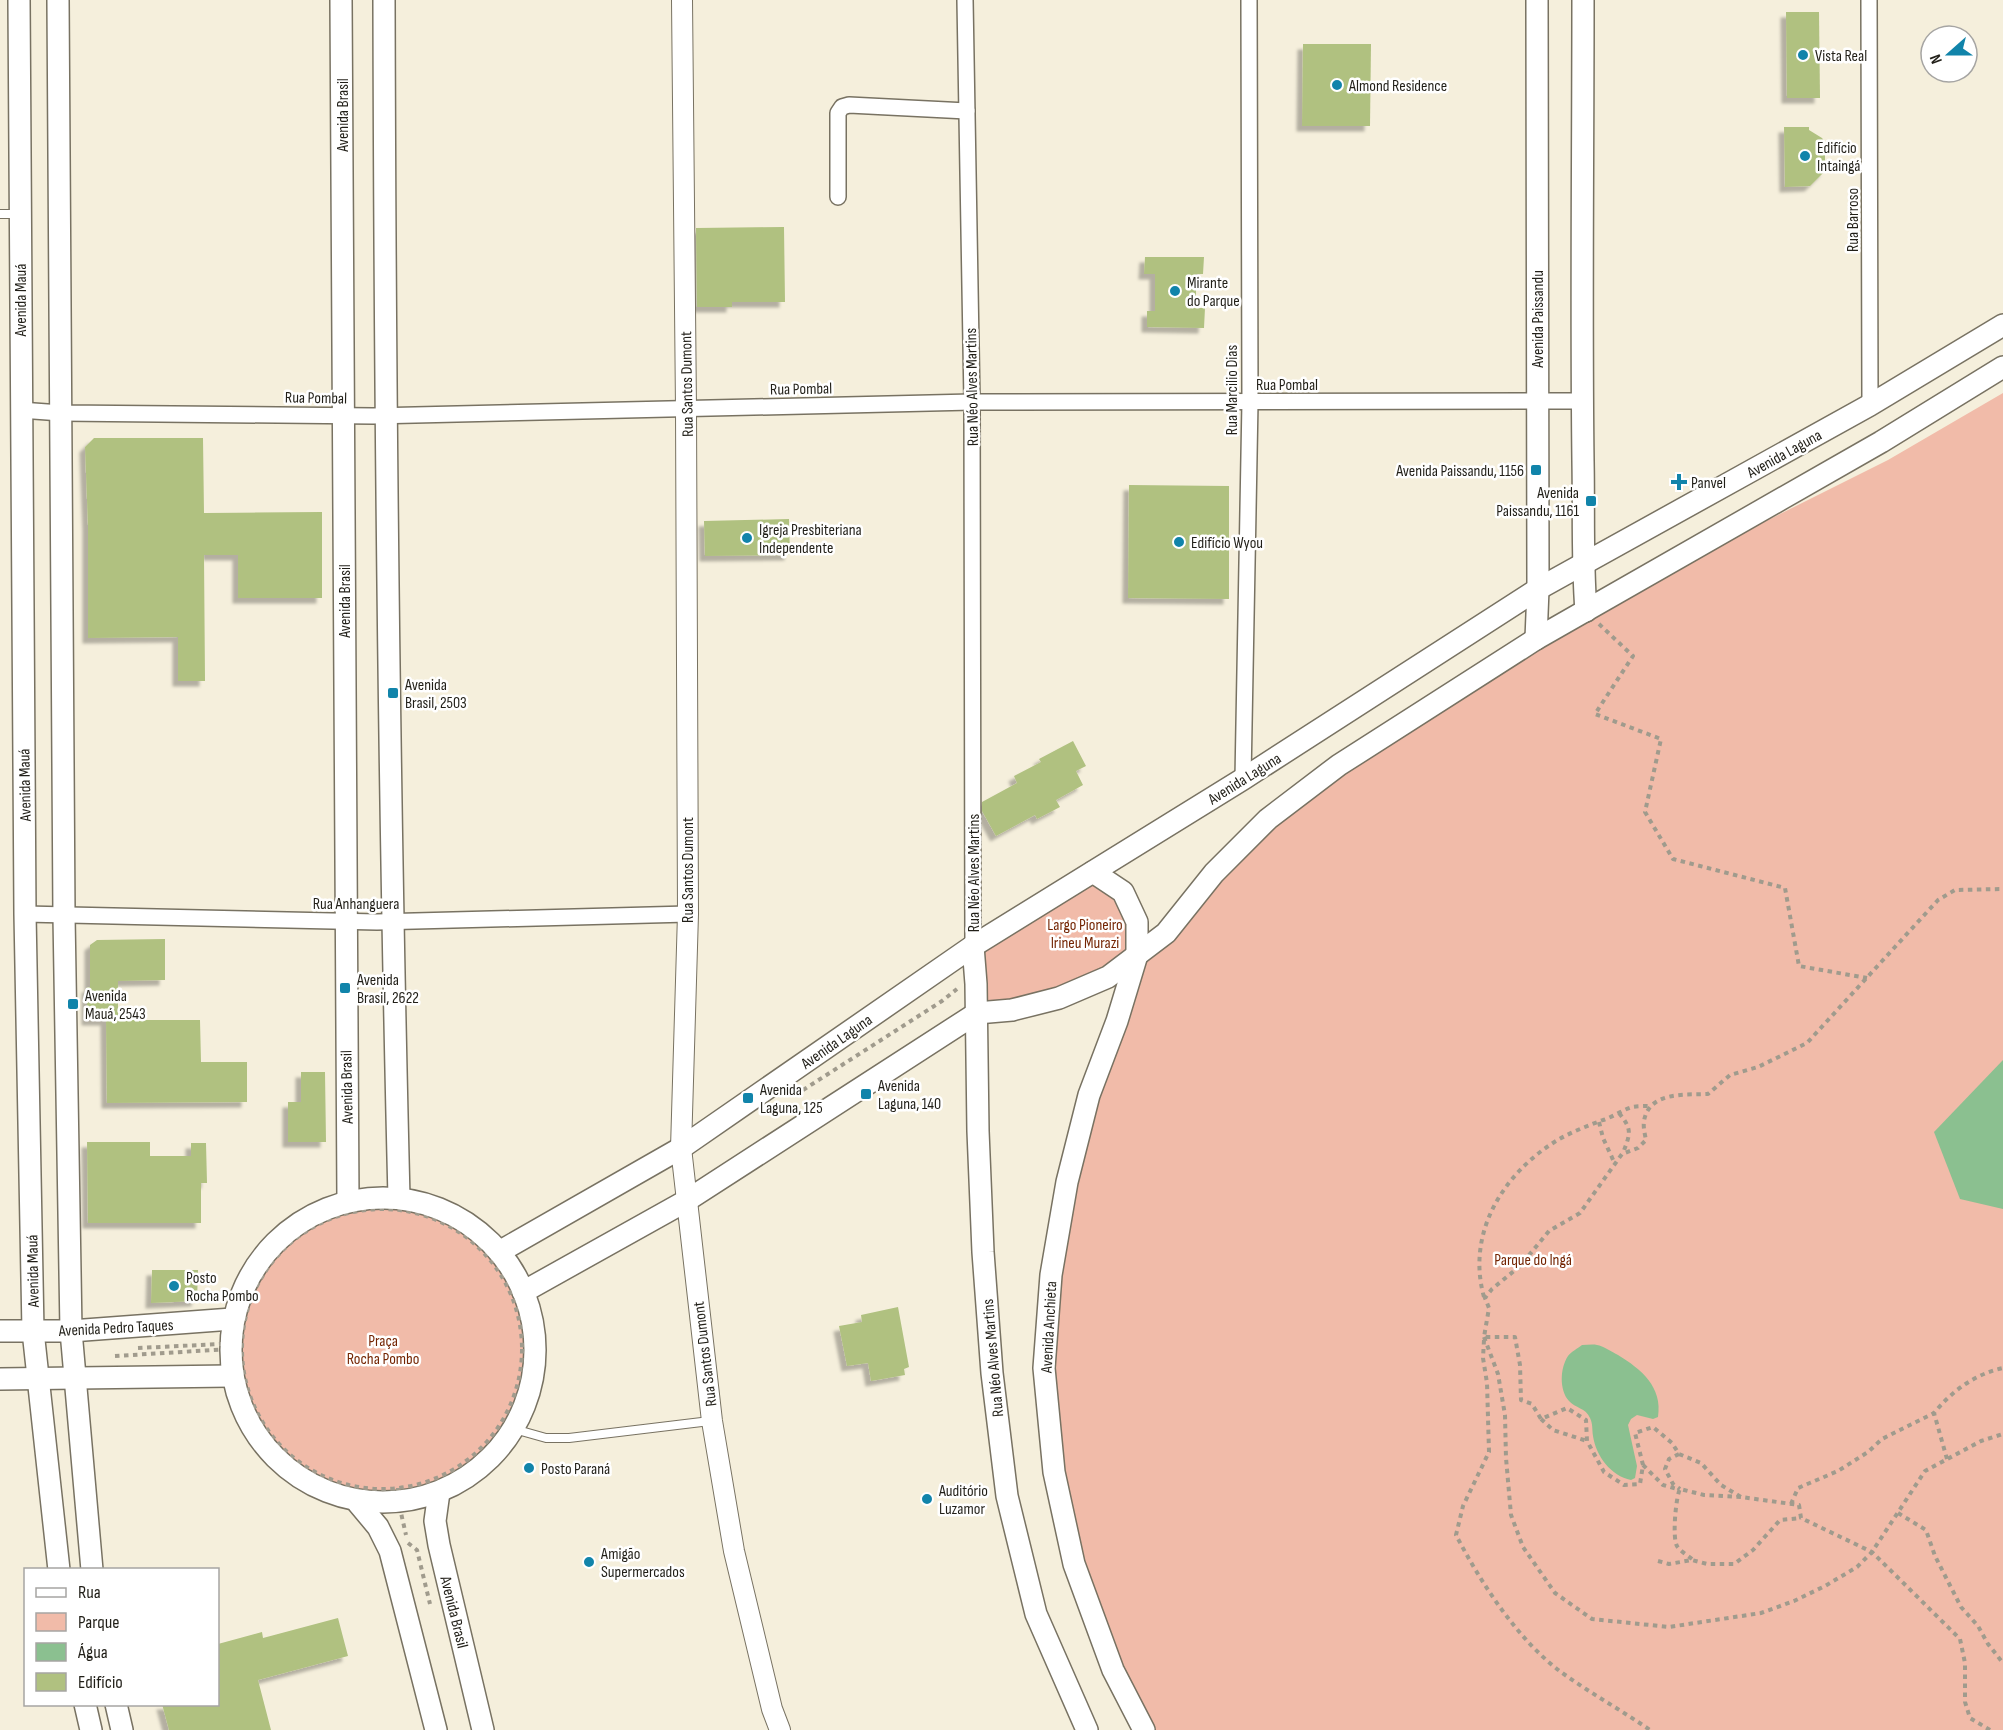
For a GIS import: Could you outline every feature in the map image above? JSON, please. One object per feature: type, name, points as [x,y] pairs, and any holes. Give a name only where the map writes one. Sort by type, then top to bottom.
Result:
[{"type":"main road","name":"Avenida Mauá","points":[[19,0],[10,214],[20,410],[25,914],[33,1331],[59,1568]]},
{"type":"main road","points":[[58,0],[64,916],[71,1330],[92,1568]]},
{"type":"main road","name":"Avenida Brasil","points":[[341,0],[348,1202]]},
{"type":"main road","points":[[384,0],[392,922],[399,1198]]},
{"type":"main road","name":"Avenida Paissandu","points":[[1536,639],[1538,590],[1537,0]]},
{"type":"main road","points":[[1583,0],[1582,401],[1583,565],[1586,611]]},
{"type":"main road","name":"Avenida Laguna","points":[[499,1252],[681,1148],[973,946],[1243,779],[1538,590],[1870,405],[2003,325]]},
{"type":"main road","points":[[523,1292],[686,1201],[977,1013],[1012,1010],[1059,998],[1108,977],[1166,933],[1214,873],[1268,819],[1339,765],[1536,639],[1881,442],[2003,367]]},
{"type":"main road","name":"Avenida Anchieta","points":[[1093,872],[1123,892],[1137,922],[1137,955],[1117,1021],[1089,1095],[1067,1182],[1051,1275],[1044,1368],[1054,1472],[1074,1564],[1113,1670],[1144,1730]]},
{"type":"main road","name":"Rua Néo Alves Martins","points":[[973,946],[977,1013],[978,1131],[983,1252],[992,1373],[1007,1496],[1036,1614],[1087,1730]]},
{"type":"main road","points":[[376,1197],[399,1198],[427,1204],[454,1215],[478,1231],[509,1263],[523,1292],[534,1333],[532,1383],[514,1429],[482,1467],[439,1492],[417,1500],[398,1496],[382,1506],[358,1503],[328,1492],[294,1474],[266,1448],[245,1415],[231,1376],[236,1353],[231,1319],[245,1285],[272,1246],[309,1216],[348,1202],[376,1197]]},
{"type":"main road","name":"Avenida Pedro Taques","points":[[0,1331],[71,1330],[231,1319]]},
{"type":"main road","points":[[0,1379],[231,1376]]},
{"type":"main road","name":"Avenida Brasil","points":[[439,1492],[435,1521],[439,1545],[483,1730]]},
{"type":"main road","points":[[358,1503],[378,1527],[390,1551],[436,1730]]},
{"type":"main road","points":[[85,1706],[90,1730]]},
{"type":"main road","points":[[116,1706],[122,1730]]},
{"type":"street","name":"Rua Santos Dumont","points":[[681,0],[686,409],[688,914],[681,1148],[712,1421],[734,1551],[772,1709],[780,1730]]},
{"type":"street","name":"Rua Néo Alves Martins","points":[[965,0],[972,402],[973,946]]},
{"type":"street","name":"Rua Marcilio Dias","points":[[1243,779],[1250,402],[1249,0]]},
{"type":"street","name":"Rua Barroso","points":[[1869,0],[1870,405]]},
{"type":"street","points":[[838,197],[838,113],[842,107],[849,105],[967,111]]},
{"type":"street","name":"Rua Pombal","points":[[20,410],[61,413],[386,415],[972,402],[1582,401]]},
{"type":"street","name":"Rua Anhanguera","points":[[25,914],[392,922],[688,914]]},
{"type":"lane","points":[[514,1429],[546,1438],[569,1438],[712,1421]]},
{"type":"path","points":[[1586,611],[1633,656],[1596,714],[1661,739],[1645,812],[1673,859],[1785,888],[1798,966],[1867,978]]},
{"type":"path","points":[[1650,1730],[1560,1672],[1530,1644],[1473,1568],[1456,1534],[1463,1506],[1489,1452],[1487,1383],[1483,1358],[1489,1308],[1480,1283],[1483,1238],[1490,1213],[1500,1193],[1515,1175],[1555,1141],[1582,1127],[1632,1107],[1651,1106],[1670,1095],[1708,1094],[1730,1075],[1758,1067],[1807,1043],[1938,900],[1955,890],[2003,889]]},
{"type":"path","points":[[1622,1154],[1638,1148],[1646,1140],[1644,1121],[1651,1106]]},
{"type":"path","points":[[1485,1298],[1492,1289],[1520,1266],[1549,1231],[1580,1213],[1622,1154],[1629,1136],[1629,1125],[1619,1113]]},
{"type":"path","points":[[1599,1122],[1603,1138],[1615,1164]]},
{"type":"path","points":[[363,1209],[401,1209],[438,1220],[456,1229],[471,1241],[497,1270],[513,1300],[521,1340],[519,1380],[504,1418],[480,1450],[447,1473],[398,1496],[383,1490],[339,1482],[317,1473],[297,1460],[279,1444],[264,1424],[253,1403],[236,1353],[250,1300],[271,1262],[303,1232],[322,1221],[363,1209]]},
{"type":"path","points":[[1484,1337],[1515,1337],[1520,1365],[1521,1400],[1532,1404],[1541,1419],[1553,1430],[1587,1441]]},
{"type":"path","points":[[1484,1337],[1498,1374],[1505,1415],[1511,1515],[1524,1547],[1554,1593],[1592,1619],[1669,1627],[1761,1613],[1794,1601],[1825,1587],[1857,1568],[1872,1552],[1925,1471],[1981,1441],[2003,1434]]},
{"type":"path","points":[[107,1356],[236,1353]]},
{"type":"path","points":[[1791,1504],[1798,1488],[1838,1472],[1868,1452],[1882,1439],[1934,1413],[1946,1398],[1965,1384],[1985,1372],[2003,1368]]},
{"type":"path","points":[[1541,1419],[1567,1408],[1586,1420],[1587,1441],[1604,1472],[1624,1485],[1640,1484],[1642,1465],[1635,1433],[1653,1427],[1672,1443],[1679,1454],[1701,1463],[1721,1485],[1741,1497]]},
{"type":"path","points":[[1934,1413],[1947,1459]]},
{"type":"path","points":[[1679,1454],[1668,1459],[1665,1469],[1673,1484],[1680,1490]]},
{"type":"path","points":[[1642,1465],[1664,1485],[1704,1495],[1741,1497],[1799,1505],[1801,1518]]},
{"type":"path","points":[[1680,1490],[1674,1527],[1677,1545],[1692,1560]]},
{"type":"path","points":[[398,1496],[408,1543]]},
{"type":"path","points":[[1899,1512],[1926,1530],[1935,1557],[1961,1607],[1978,1626],[2003,1663]]},
{"type":"path","points":[[1658,1561],[1669,1564],[1692,1560],[1707,1564],[1734,1564],[1753,1550],[1780,1520],[1801,1518],[1872,1552],[1960,1639],[1965,1663],[1965,1702],[1970,1718],[1990,1730]]},
{"type":"green space","name":"Parque do Ingá","points":[[2003,393],[2003,1730],[1144,1730],[1113,1670],[1054,1472],[1051,1275],[1137,956],[1108,977],[977,1013],[973,946],[1093,872],[1123,892],[1137,954],[1268,819],[1586,611],[1888,460]]},
{"type":"green space","name":"Praça Rocha Pombo","points":[[383,1198],[427,1204],[455,1216],[491,1242],[517,1278],[529,1306],[535,1350],[529,1394],[517,1422],[491,1458],[455,1484],[427,1496],[383,1502],[339,1496],[311,1484],[275,1458],[249,1422],[237,1394],[231,1350],[237,1306],[249,1278],[275,1242],[311,1216],[339,1204]]},
{"type":"water","points":[[2003,1060],[2003,1209],[1960,1199],[1934,1132]]},
{"type":"water","points":[[1582,1345],[1599,1346],[1627,1360],[1654,1388],[1659,1406],[1658,1417],[1653,1419],[1637,1415],[1628,1425],[1637,1466],[1635,1478],[1631,1480],[1611,1470],[1601,1458],[1593,1436],[1592,1422],[1583,1410],[1569,1401],[1564,1391],[1562,1379],[1565,1361]]},
{"type":"building","name":"Vista Real","points":[[1786,12],[1819,12],[1820,98],[1787,98]]},
{"type":"building","name":"Almond Residence","points":[[1303,44],[1371,44],[1370,126],[1302,126]]},
{"type":"building","name":"Edifício Intaingá","points":[[1784,127],[1809,127],[1809,130],[1825,142],[1825,171],[1810,186],[1785,187]]},
{"type":"building","points":[[784,227],[785,302],[732,302],[732,307],[697,307],[696,228]]},
{"type":"building","name":"Mirante do Parque","points":[[1145,257],[1204,257],[1203,274],[1196,274],[1196,308],[1205,308],[1204,328],[1147,327],[1147,311],[1155,311],[1155,274],[1144,274]]},
{"type":"building","points":[[94,438],[203,438],[204,513],[322,512],[322,598],[238,598],[238,555],[204,555],[205,681],[178,681],[178,637],[88,638],[85,447]]},
{"type":"building","name":"Edifício Wyou","points":[[1129,485],[1229,486],[1229,599],[1128,598]]},
{"type":"building","name":"Igreja Presbiteriana Independente","points":[[789,519],[790,555],[705,556],[704,521]]},
{"type":"building","points":[[1073,741],[1086,766],[1076,771],[1083,785],[1056,800],[1060,807],[1037,819],[1035,815],[996,836],[982,811],[982,802],[1017,783],[1014,776],[1041,762],[1039,759]]},
{"type":"building","points":[[165,939],[165,980],[118,981],[118,1020],[87,1020],[90,945],[97,940]]},
{"type":"building","points":[[106,1020],[200,1020],[201,1062],[247,1062],[247,1102],[107,1103]]},
{"type":"building","points":[[301,1072],[325,1072],[326,1142],[288,1142],[288,1102],[301,1102]]},
{"type":"building","points":[[87,1142],[150,1142],[150,1156],[191,1156],[191,1143],[206,1143],[207,1183],[201,1183],[201,1223],[88,1223]]},
{"type":"building","name":"Posto Rocha Pombo","points":[[152,1270],[198,1270],[197,1301],[151,1303]]},
{"type":"building","points":[[898,1307],[909,1367],[904,1369],[905,1375],[871,1381],[868,1363],[847,1366],[839,1326],[862,1322],[861,1315]]},
{"type":"building","points":[[338,1618],[348,1656],[258,1680],[271,1730],[169,1730],[163,1706],[219,1706],[219,1644],[262,1632],[263,1638]]},
{"type":"place","name":"Vista Real","points":[[1803,55]]},
{"type":"place","name":"Almond Residence","points":[[1337,85]]},
{"type":"place","name":"Edifício Intaingá","points":[[1805,156]]},
{"type":"place","name":"Mirante do Parque","points":[[1175,291]]},
{"type":"place","name":"Avenida Paissandu, 1156","points":[[1536,470]]},
{"type":"place","name":"Panvel","points":[[1679,482]]},
{"type":"place","name":"Avenida Paissandu, 1161","points":[[1591,501]]},
{"type":"place","name":"Igreja Presbiteriana Independente","points":[[747,538]]},
{"type":"place","name":"Edifício Wyou","points":[[1179,542]]},
{"type":"place","name":"Avenida Brasil, 2503","points":[[393,693]]},
{"type":"place","name":"Avenida Brasil, 2622","points":[[345,988]]},
{"type":"place","name":"Avenida Mauá, 2543","points":[[73,1004]]},
{"type":"place","name":"Avenida Laguna, 140","points":[[866,1094]]},
{"type":"place","name":"Avenida Laguna, 125","points":[[748,1098]]},
{"type":"place","name":"Posto Rocha Pombo","points":[[174,1286]]},
{"type":"place","name":"Posto Paraná","points":[[529,1468]]},
{"type":"place","name":"Auditório Luzamor","points":[[927,1499]]},
{"type":"place","name":"Amigão Supermercados","points":[[589,1562]]},
{"type":"park label","name":"Largo Pioneiro Irineu Murazi","points":[[1085,933]]}]
